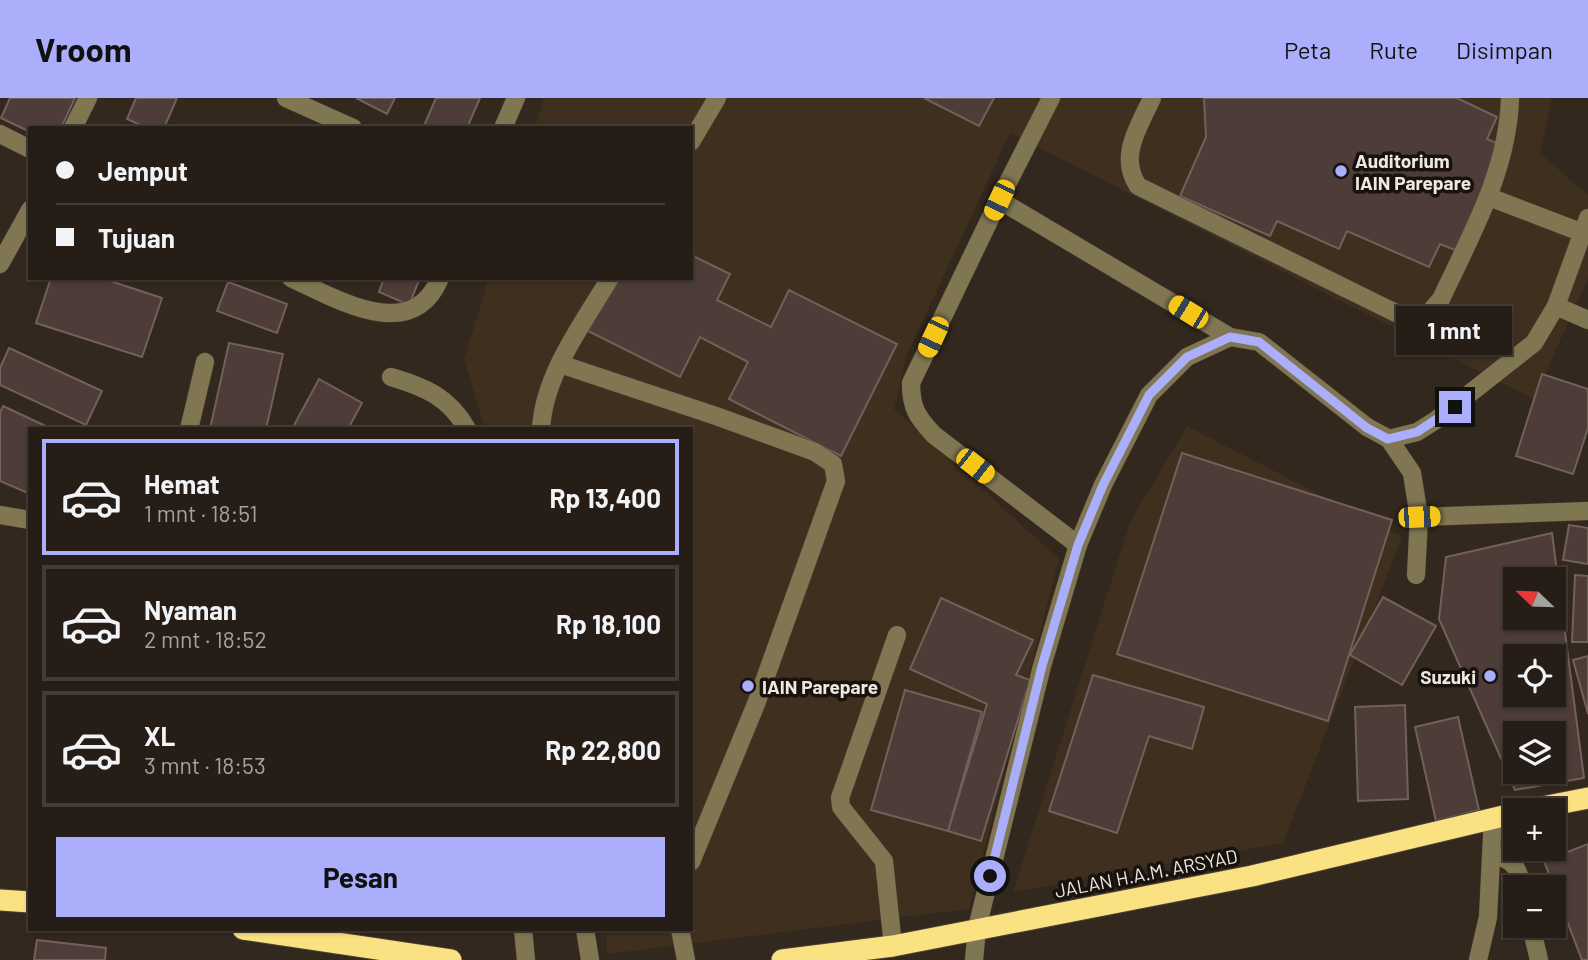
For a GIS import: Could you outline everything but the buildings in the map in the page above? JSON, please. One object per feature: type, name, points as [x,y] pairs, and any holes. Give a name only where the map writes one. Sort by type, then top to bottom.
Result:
[{"type":"highway","points":[[1566,802],[1588,798]]},
{"type":"highway","name":"JALAN H.A.M. ARSYAD","points":[[782,960],[839,956],[1252,876],[1503,815]]},
{"type":"highway","points":[[0,900],[28,902]]},
{"type":"highway","points":[[256,931],[451,960]]},
{"type":"street","points":[[74,126],[88,98]]},
{"type":"street","points":[[286,98],[349,126]]},
{"type":"street","points":[[504,126],[516,98]]},
{"type":"street","points":[[693,139],[717,98]]},
{"type":"street","points":[[1051,98],[911,383],[911,401],[915,415],[934,435],[1078,545]]},
{"type":"street","points":[[1152,98],[1129,150],[1129,172],[1138,186],[1410,320],[1429,313],[1441,299],[1489,197],[1509,125],[1510,98]]},
{"type":"street","points":[[0,134],[28,148]]},
{"type":"street","points":[[1388,439],[1417,432],[1491,379],[1534,343],[1556,306],[1586,225],[1489,197]]},
{"type":"street","points":[[999,200],[1230,337],[1259,342],[1367,428],[1388,439],[1412,473],[1419,517],[1416,575]]},
{"type":"street","points":[[0,264],[28,214]]},
{"type":"street","points":[[296,280],[362,309],[406,313],[426,302],[439,280]]},
{"type":"street","points":[[541,427],[544,404],[560,364],[609,280]]},
{"type":"street","points":[[1556,306],[1588,320]]},
{"type":"street","points":[[974,960],[978,928],[1042,666],[1078,545],[1103,485],[1149,395],[1187,357],[1230,337]]},
{"type":"street","points":[[189,427],[205,362]]},
{"type":"street","points":[[560,364],[716,416],[814,452],[833,464],[836,481],[756,704],[693,857]]},
{"type":"street","points":[[391,377],[426,387],[450,404],[466,427]]},
{"type":"street","points":[[1419,517],[1588,511]]},
{"type":"street","points":[[0,515],[28,520]]},
{"type":"street","points":[[893,946],[887,869],[841,807],[841,798],[897,635]]},
{"type":"street","points":[[1478,960],[1488,917],[1493,817]]},
{"type":"street","points":[[1493,855],[1507,858],[1518,868],[1519,875]]},
{"type":"street","points":[[523,931],[526,960]]},
{"type":"street","points":[[585,931],[590,960]]},
{"type":"street","points":[[680,931],[686,960]]},
{"type":"street","points":[[1534,938],[1539,960]]},
{"type":"shaded area","name":"IAIN Parepare","points":[[544,98],[1552,98],[1540,153],[1588,195],[1588,278],[1534,399],[1010,133],[906,357],[894,409],[1059,559],[969,909],[607,954],[606,931],[693,931],[693,427],[484,427],[464,359],[488,280],[693,280],[693,126],[536,126]]},
{"type":"shaded area","points":[[1187,426],[1402,537],[1283,843],[1013,892],[1130,522]]},
{"type":"place","name":"Auditorium IAIN Parepare","points":[[1341,171]]},
{"type":"place","name":"Suzuki","points":[[1490,676]]},
{"type":"place","name":"IAIN Parepare","points":[[748,686]]},
{"type":"route","points":[[990,876],[1042,666],[1078,545],[1103,485],[1149,395],[1187,357],[1230,337],[1259,342],[1367,428],[1388,439],[1417,432],[1455,407]]}]
